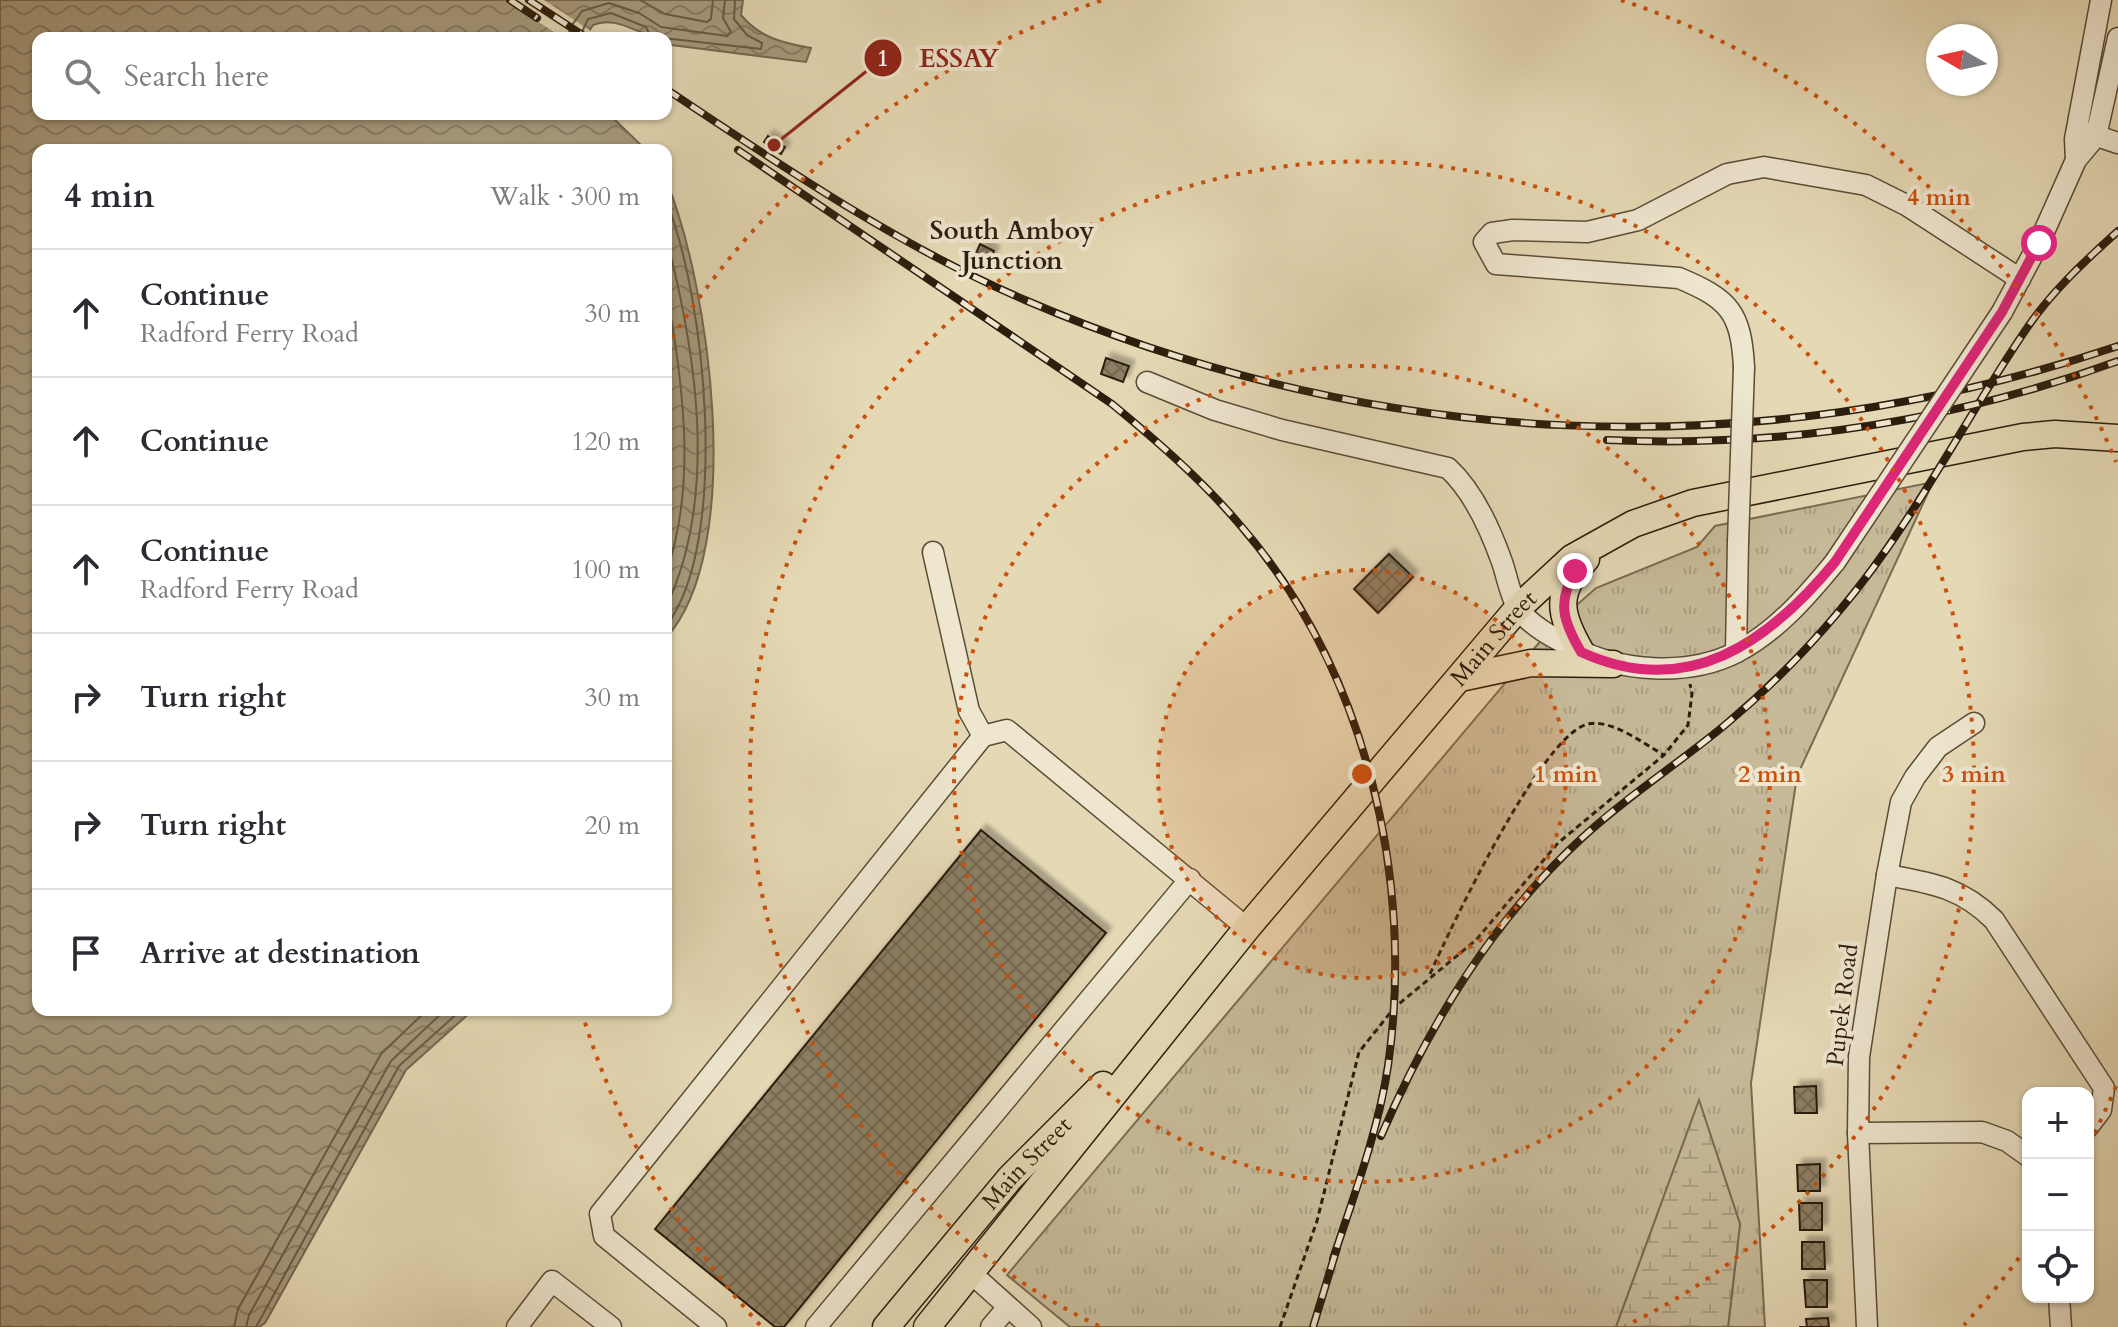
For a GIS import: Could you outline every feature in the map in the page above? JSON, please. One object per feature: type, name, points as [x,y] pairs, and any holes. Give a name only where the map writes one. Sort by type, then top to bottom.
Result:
[{"type":"main road","name":"Main Street","points":[[927,1327],[1247,928],[1518,608],[1572,558],[1607,536],[1693,503],[2023,437],[2055,434],[2118,438]]},
{"type":"main road","points":[[1581,652],[1561,612],[1564,594],[1575,571],[1607,536]]},
{"type":"main road","points":[[1460,678],[1531,663],[1613,664]]},
{"type":"main road","name":"Main Street","points":[[886,1327],[1010,1178],[1180,1009]]},
{"type":"street","points":[[2087,132],[2101,0]]},
{"type":"street","points":[[1147,382],[1215,410],[1282,430],[1448,468],[1462,481],[1501,558],[1518,608],[1552,636],[1581,652],[1613,664],[1638,667],[1686,665],[1736,652],[1789,612],[1835,562],[2002,312],[2076,160],[2118,38]]},
{"type":"street","points":[[2087,132],[2118,143]]},
{"type":"street","points":[[1736,652],[1744,367],[1742,338],[1729,306],[1702,288],[1679,278],[1496,264],[1484,242],[1492,233],[1513,230],[1587,232],[1638,220],[1727,174],[1764,167],[1866,185],[1908,206],[2020,279]]},
{"type":"street","points":[[933,552],[969,711],[983,736]]},
{"type":"street","name":"Pupek Road","points":[[1867,1327],[1858,1133],[1859,1057],[1887,875],[1901,802],[1915,777],[1938,747],[1974,723]]},
{"type":"street","points":[[716,1327],[604,1236],[600,1214],[983,736],[1007,730],[1247,928]]},
{"type":"street","points":[[1887,875],[1953,890],[1975,900],[1994,920],[2104,1088],[2101,1110],[2094,1119]]},
{"type":"street","points":[[816,1327],[1190,879]]},
{"type":"street","points":[[1858,1133],[1982,1132],[2007,1141],[2022,1152]]},
{"type":"street","points":[[972,1274],[1031,1327]]},
{"type":"street","points":[[517,1327],[552,1281],[611,1327]]},
{"type":"street","points":[[2059,1303],[2061,1327]]},
{"type":"street","points":[[991,1327],[1008,1307]]},
{"type":"path","points":[[1280,1327],[1317,1221],[1359,1052],[1394,1008],[1476,940],[1558,843],[1664,755],[1688,725],[1692,694],[1686,665]]},
{"type":"path","points":[[1429,977],[1459,908],[1518,802],[1566,737],[1586,724],[1601,724],[1664,755]]},
{"type":"green space","points":[[1933,482],[1797,776],[1751,1083],[1765,1327],[1728,1327],[1740,1224],[1699,1101],[1616,1327],[1070,1327],[1007,1275],[1554,625],[1596,588],[1697,547],[1715,526]]},
{"type":"green space","points":[[1699,1100],[1740,1224],[1728,1327],[1616,1327]]},
{"type":"water","points":[[0,0],[743,0],[741,15],[756,29],[782,41],[811,48],[806,62],[672,45],[672,32],[642,32],[611,22],[593,25],[589,32],[32,32],[32,120],[615,120],[640,144],[32,144],[32,1016],[466,1016],[406,1070],[265,1323],[259,1327],[0,1327]]},
{"type":"water","points":[[672,197],[696,282],[712,414],[713,481],[706,543],[691,597],[672,628]]},
{"type":"pier","points":[[505,0],[544,0],[591,31],[554,32]]},
{"type":"building","points":[[768,136],[785,147],[781,154],[764,142]]},
{"type":"building","points":[[980,244],[994,251],[988,265],[974,258]]},
{"type":"building","points":[[1106,358],[1129,366],[1123,382],[1101,374]]},
{"type":"building","points":[[1389,554],[1413,577],[1378,613],[1354,589]]},
{"type":"building","points":[[981,830],[1106,933],[784,1327],[775,1327],[655,1229]]},
{"type":"building","points":[[1816,1086],[1817,1113],[1795,1113],[1794,1087]]},
{"type":"building","points":[[1820,1164],[1820,1191],[1798,1191],[1797,1165]]},
{"type":"building","points":[[1799,1203],[1822,1203],[1822,1230],[1800,1230]]},
{"type":"building","points":[[1802,1242],[1824,1242],[1825,1269],[1802,1269]]},
{"type":"building","points":[[1804,1280],[1827,1280],[1827,1307],[1806,1307]]},
{"type":"building","points":[[1828,1318],[1829,1327],[1807,1327],[1806,1319]]},
{"type":"railway","points":[[510,0],[537,18]]},
{"type":"railway","points":[[529,0],[578,32]]},
{"type":"railway","points":[[672,93],[886,229],[931,255],[1025,300],[1158,350],[1293,388],[1430,413],[1567,425],[1705,425],[1844,412],[1981,385],[2118,346]]},
{"type":"railway","points":[[738,150],[1112,404],[1195,477],[1240,525],[1284,582],[1320,644],[1349,711],[1371,780],[1386,851],[1394,923],[1395,995],[1384,1091],[1365,1163],[1333,1259]]},
{"type":"railway","points":[[1381,1136],[1442,1014],[1492,939],[1520,904],[1582,838],[1741,712],[1827,626],[1891,543],[2037,314],[2070,276],[2118,231]]},
{"type":"railway","points":[[1607,440],[1738,439],[1867,426],[1994,400],[2118,361]]},
{"type":"railway","points":[[1313,1327],[1337,1248]]},
{"type":"place","name":"ESSAY","points":[[774,145]]},
{"type":"district","name":"South Amboy Junction","points":[[1012,245]]},
{"type":"route","points":[[1575,571],[1564,594],[1561,612],[1581,652],[1613,664],[1663,668],[1699,663],[1736,652],[1763,635],[1810,593],[1835,562],[2002,312],[2039,243]]}]
